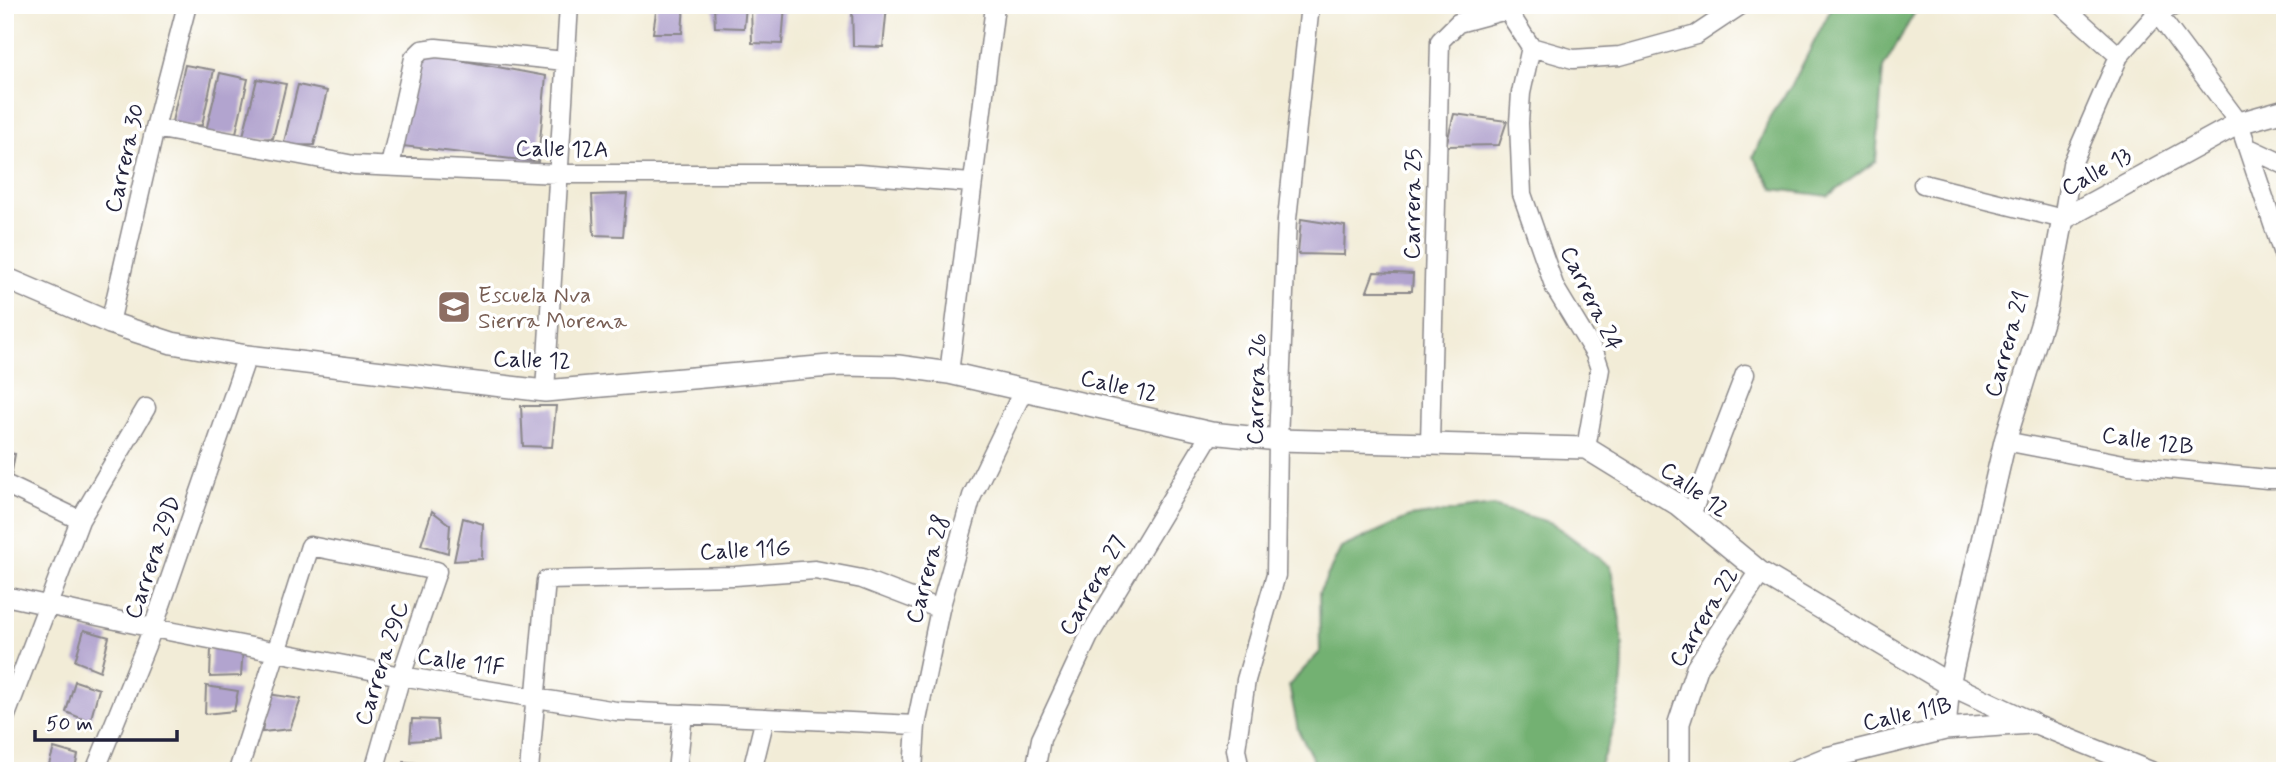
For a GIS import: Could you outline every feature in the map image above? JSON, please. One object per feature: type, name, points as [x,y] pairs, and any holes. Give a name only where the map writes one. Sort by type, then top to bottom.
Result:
[{"type":"street","name":"Carrera 30","points":[[110,323],[155,128],[187,5]]},
{"type":"street","points":[[545,391],[569,5]]},
{"type":"street","points":[[948,373],[995,6],[988,5]]},
{"type":"street","name":"Carrera 26","points":[[1240,771],[1236,750],[1246,680],[1276,575],[1278,440],[1287,219],[1310,5]]},
{"type":"street","points":[[1505,8],[1531,47],[1573,59],[1620,56],[1696,35],[1741,5]]},
{"type":"street","points":[[2062,5],[2119,56]]},
{"type":"street","name":"Carrera 21","points":[[1945,729],[1949,684],[2005,441],[2046,309],[2072,164],[2119,56],[2153,9],[2176,5]]},
{"type":"street","name":"Carrera 25","points":[[1430,443],[1440,41],[1458,23],[1505,8]]},
{"type":"street","points":[[2153,9],[2239,123],[2285,260]]},
{"type":"street","name":"Carrera 24","points":[[1531,47],[1521,93],[1519,123],[1522,194],[1555,288],[1595,354],[1600,369],[1586,448]]},
{"type":"street","points":[[390,166],[414,58],[422,50],[436,48],[565,61]]},
{"type":"street","name":"Calle 13","points":[[1923,184],[2063,219],[2239,123],[2285,110]]},
{"type":"street","name":"Calle 12A","points":[[155,128],[354,165],[558,174],[859,174],[971,183]]},
{"type":"street","points":[[2249,148],[2285,165]]},
{"type":"street","name":"Calle 12","points":[[5,278],[110,323],[172,343],[247,356],[545,391],[841,365],[898,366],[948,373],[1211,433],[1278,440],[1586,448],[1677,504],[1760,572],[1949,684],[2032,723],[2151,771]]},
{"type":"street","name":"Carrera 29D","points":[[95,771],[153,628],[247,356]]},
{"type":"street","points":[[1691,515],[1745,374]]},
{"type":"street","name":"Carrera 28","points":[[913,771],[916,726],[940,609],[972,496],[1023,391]]},
{"type":"street","points":[[5,718],[80,520],[146,408]]},
{"type":"street","name":"Carrera 27","points":[[1035,771],[1041,738],[1089,636],[1211,433]]},
{"type":"street","name":"Calle 12B","points":[[2005,441],[2129,465],[2285,479]]},
{"type":"street","points":[[5,484],[80,520]]},
{"type":"street","name":"Carrera 29C","points":[[276,652],[310,546],[437,571],[401,677],[374,771]]},
{"type":"street","name":"Calle 11G","points":[[536,696],[546,580],[735,576],[815,570],[862,579],[940,609]]},
{"type":"street","name":"Carrera 22","points":[[1679,771],[1679,723],[1698,668],[1760,572]]},
{"type":"street","name":"Calle 11F","points":[[5,596],[401,677],[536,696],[616,711],[916,726]]},
{"type":"street","points":[[238,771],[276,652]]},
{"type":"street","points":[[529,771],[536,696]]},
{"type":"street","points":[[677,771],[683,714]]},
{"type":"street","points":[[752,771],[765,718]]},
{"type":"street","name":"Calle 11B","points":[[1795,771],[1827,758],[1945,729],[2032,723]]},
{"type":"green space","points":[[1833,5],[1919,5],[1883,68],[1876,161],[1828,196],[1774,189],[1753,157],[1772,113],[1792,85]]},
{"type":"green space","points":[[1493,506],[1552,523],[1611,567],[1621,628],[1621,689],[1614,723],[1597,771],[1319,771],[1298,730],[1289,685],[1320,652],[1319,593],[1341,548],[1409,517]]},
{"type":"building","points":[[657,5],[684,5],[682,33],[653,33]]},
{"type":"building","points":[[714,5],[746,5],[744,28],[715,27]]},
{"type":"building","points":[[751,5],[785,5],[782,44],[752,43]]},
{"type":"building","points":[[852,6],[887,6],[883,47],[853,46]]},
{"type":"building","points":[[421,53],[546,76],[538,162],[394,145]]},
{"type":"building","points":[[185,65],[214,70],[202,125],[171,126]]},
{"type":"building","points":[[220,73],[248,79],[236,133],[205,135]]},
{"type":"building","points":[[257,79],[286,84],[273,138],[242,140]]},
{"type":"building","points":[[298,85],[327,91],[314,145],[283,146]]},
{"type":"building","points":[[1454,114],[1507,121],[1499,145],[1446,146]]},
{"type":"building","points":[[627,194],[623,236],[594,235],[592,195]]},
{"type":"building","points":[[1301,219],[1345,226],[1344,255],[1298,254]]},
{"type":"building","points":[[1374,272],[1413,274],[1412,291],[1367,291]]},
{"type":"building","points":[[521,406],[556,406],[552,447],[523,446]]},
{"type":"building","points":[[5,453],[15,454],[11,477],[5,475]]},
{"type":"building","points":[[432,511],[450,525],[448,553],[421,545]]},
{"type":"building","points":[[463,518],[483,524],[482,559],[454,561]]},
{"type":"building","points":[[84,630],[109,637],[100,671],[75,661]]},
{"type":"building","points":[[211,648],[243,648],[241,676],[210,677]]},
{"type":"building","points":[[75,681],[99,689],[90,722],[66,712]]},
{"type":"building","points":[[206,686],[238,691],[234,711],[205,714]]},
{"type":"building","points":[[268,694],[301,699],[290,729],[262,732]]},
{"type":"building","points":[[412,719],[437,720],[439,739],[410,741]]},
{"type":"building","points":[[54,748],[78,755],[74,771],[47,771]]},
{"type":"building","points":[[404,762],[429,764],[429,771],[403,771]]},
{"type":"place","name":"Escuela Nva Sierra Morena","points":[[454,307]]}]
